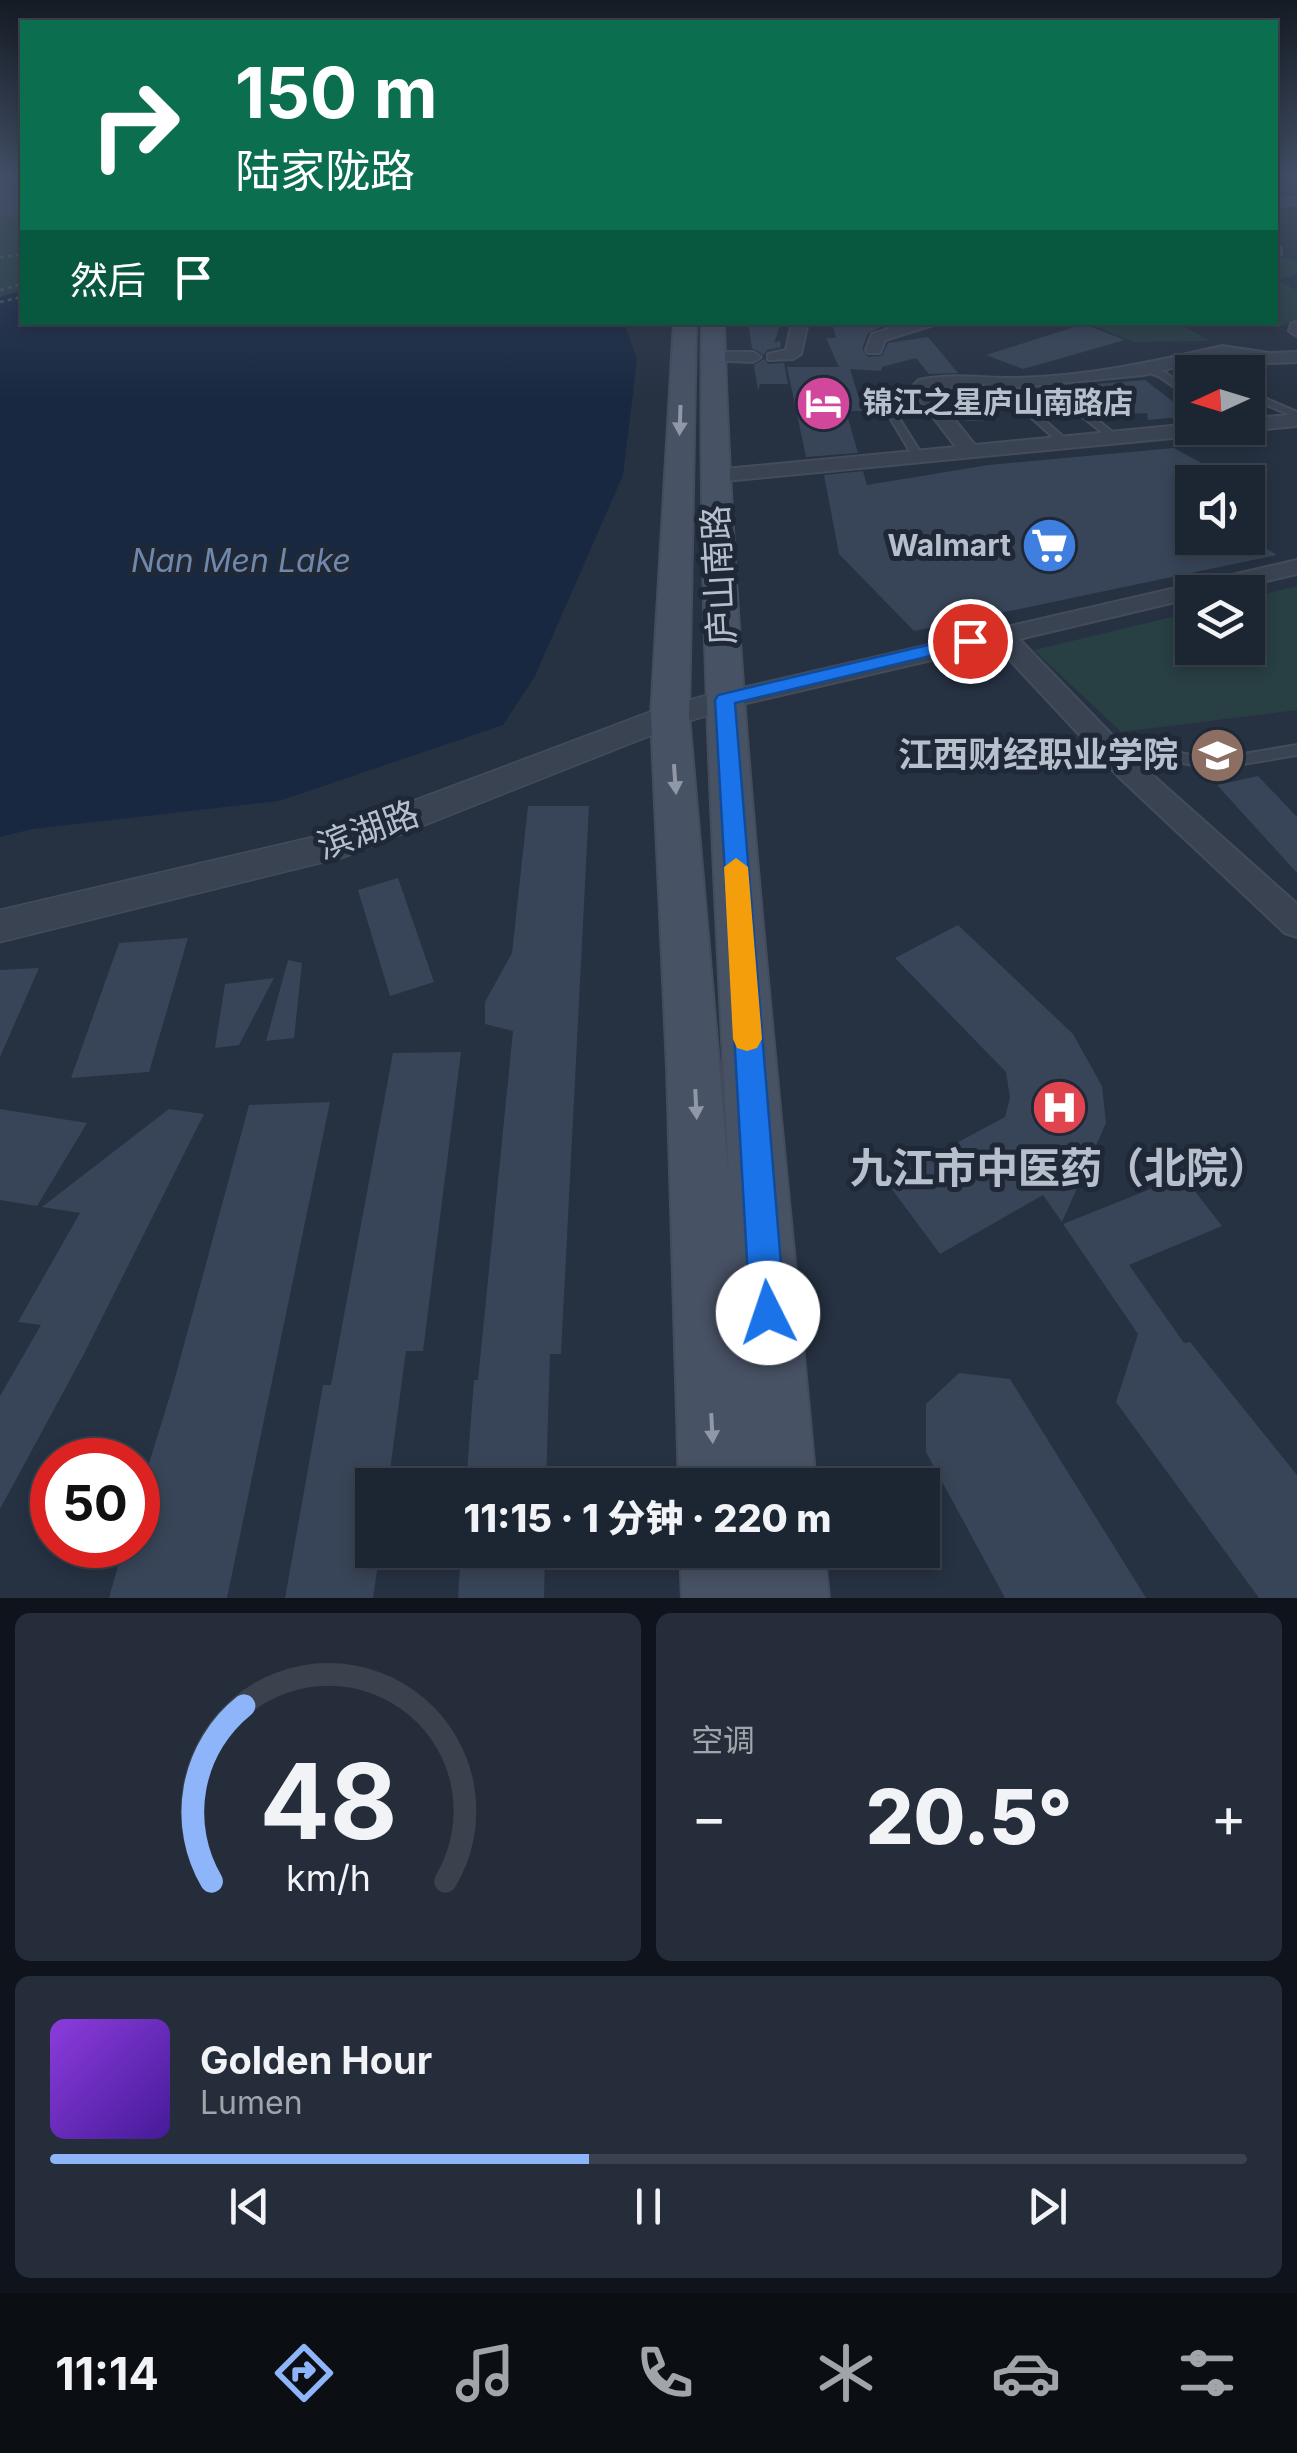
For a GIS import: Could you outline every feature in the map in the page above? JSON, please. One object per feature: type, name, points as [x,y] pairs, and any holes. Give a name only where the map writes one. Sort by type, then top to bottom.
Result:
[{"type":"main road","name":"庐山南路","points":[[698,340],[714,476],[725,700],[779,1468]]},
{"type":"main road","name":"庐山南路","points":[[698,340],[670,716],[714,1468]]},
{"type":"main road","points":[[719,1568],[720,1598]]},
{"type":"main road","points":[[788,1568],[790,1598]]},
{"type":"street","points":[[774,358],[793,354],[799,325]]},
{"type":"street","points":[[874,350],[878,337],[895,327]]},
{"type":"street","points":[[698,340],[752,357]]},
{"type":"street","points":[[971,453],[920,388],[925,384],[1042,380],[1147,369],[1222,351],[1269,358],[1297,357]]},
{"type":"street","points":[[1265,423],[1297,418]]},
{"type":"street","points":[[714,476],[1175,434]]},
{"type":"street","points":[[725,700],[1297,566]]},
{"type":"street","points":[[1000,634],[1103,743],[1297,924]]},
{"type":"street","name":"滨湖路","points":[[0,926],[180,886],[330,846],[670,716],[725,700]]},
{"type":"lane","points":[[1147,369],[1175,383]]},
{"type":"lane","points":[[1042,380],[1117,440]]},
{"type":"lane","points":[[996,381],[1067,445]]},
{"type":"lane","points":[[878,391],[918,458]]},
{"type":"lane","points":[[1265,402],[1297,418]]},
{"type":"lane","points":[[1103,743],[1213,764],[1297,750]]},
{"type":"green space","points":[[0,251],[20,251],[20,291],[0,297]]},
{"type":"green space","points":[[1278,259],[1297,261],[1297,274],[1279,280],[1297,291],[1297,320],[1279,327],[1258,325],[1278,325]]},
{"type":"green space","points":[[1091,325],[1196,325],[1185,327],[1210,341],[1134,342]]},
{"type":"green space","points":[[1297,586],[1297,710],[1121,732],[1034,650],[1175,616],[1175,665],[1265,665],[1265,594]]},
{"type":"water","name":"Nan Men Lake","points":[[20,292],[20,325],[625,325],[637,359],[623,475],[535,676],[503,725],[279,801],[32,829],[0,837],[0,297]]},
{"type":"building","points":[[748,325],[780,325],[774,343],[780,341],[781,347],[767,350],[764,355],[752,348]]},
{"type":"building","points":[[1081,325],[1125,340],[1023,369],[986,355]]},
{"type":"building","points":[[833,327],[881,327],[868,333],[862,349],[868,357],[882,356],[888,343],[928,337],[958,373],[929,374],[916,358],[882,367],[881,371],[850,369],[863,411],[846,411],[858,453],[806,457],[787,367],[839,367],[826,338],[836,338]]},
{"type":"building","points":[[764,359],[768,364],[784,363],[788,384],[760,384],[758,391],[754,365]]},
{"type":"building","points":[[1145,380],[1175,403],[1175,418],[1148,420],[1147,413],[1109,415],[1073,386]]},
{"type":"building","points":[[972,389],[998,420],[966,421],[943,392]]},
{"type":"building","name":"Walmart","points":[[1174,448],[1205,465],[1175,465],[1175,555],[1265,555],[1265,548],[1277,555],[914,631],[839,554],[824,475],[863,471],[867,485],[988,465]]},
{"type":"building","points":[[1258,776],[1297,817],[1297,873],[1217,785]]},
{"type":"building","points":[[528,806],[589,806],[561,1354],[550,1354],[547,1468],[467,1468],[513,1031],[485,1024],[485,1002],[512,953]]},
{"type":"building","points":[[398,878],[434,982],[390,996],[358,890]]},
{"type":"building","points":[[958,925],[1073,1034],[1102,1086],[1106,1123],[1062,1222],[1043,1195],[940,1254],[886,1181],[1005,1117],[1010,1098],[1006,1072],[895,958]]},
{"type":"building","points":[[188,938],[149,1072],[71,1078],[119,943]]},
{"type":"building","points":[[288,960],[302,963],[294,1038],[266,1041]]},
{"type":"building","points":[[39,968],[0,1057],[0,970]]},
{"type":"building","points":[[274,978],[239,1045],[215,1048],[225,984]]},
{"type":"building","points":[[461,1052],[423,1351],[406,1351],[390,1468],[355,1468],[355,1568],[377,1568],[373,1598],[285,1598],[323,1385],[331,1385],[393,1053]]},
{"type":"building","points":[[330,1102],[227,1598],[109,1598],[117,1568],[160,1568],[160,1438],[157,1438],[249,1105]]},
{"type":"building","points":[[0,1109],[87,1123],[37,1206],[0,1200]]},
{"type":"building","points":[[169,1109],[204,1114],[85,1352],[38,1438],[30,1438],[30,1454],[0,1509],[0,1396],[41,1325],[18,1322],[80,1213],[42,1207]]},
{"type":"building","points":[[1183,1176],[1222,1226],[1129,1265],[1184,1343],[1190,1342],[1297,1475],[1297,1598],[1259,1598],[1116,1402],[1138,1334],[1063,1224]]},
{"type":"building","points":[[959,1373],[1010,1379],[1146,1598],[1005,1598],[940,1478],[940,1468],[935,1468],[926,1452],[926,1404]]},
{"type":"building","points":[[460,1568],[545,1568],[544,1598],[458,1598]]},
{"type":"slow traffic","points":[[736,867],[747,1039]]},
{"type":"place","name":"锦江之星庐山南路店","points":[[824,403]]},
{"type":"place","name":"Walmart","points":[[1050,546]]},
{"type":"place","name":"江西财经职业学院","points":[[1217,755]]},
{"type":"place","name":"九江市中医药（北院）","points":[[1060,1108]]},
{"type":"route","points":[[768,1313],[725,700],[970,641]]}]
